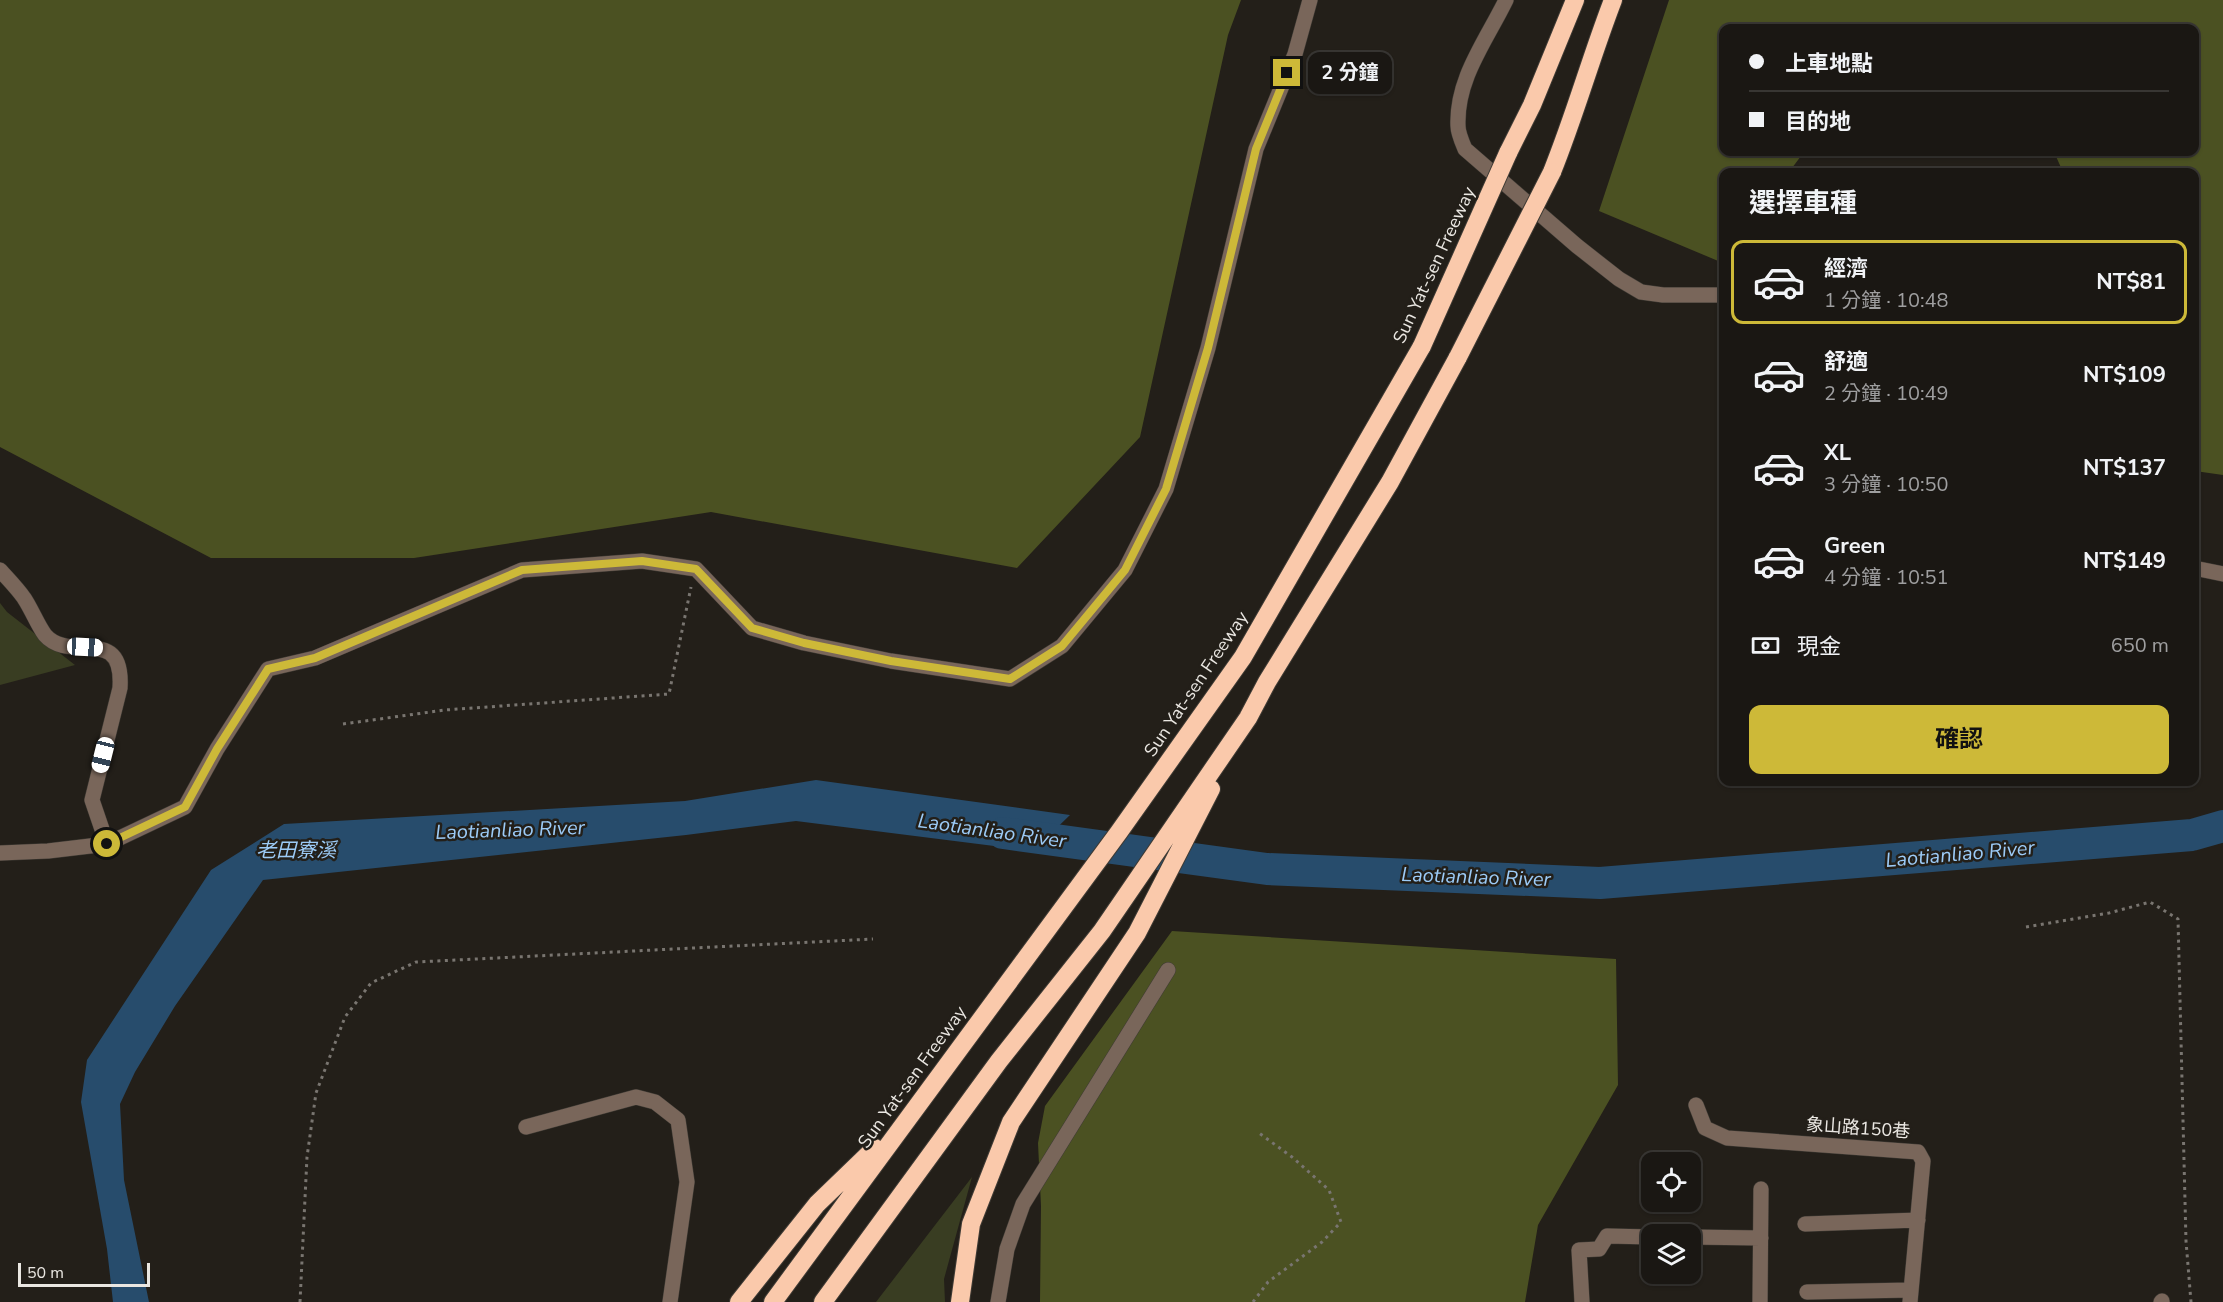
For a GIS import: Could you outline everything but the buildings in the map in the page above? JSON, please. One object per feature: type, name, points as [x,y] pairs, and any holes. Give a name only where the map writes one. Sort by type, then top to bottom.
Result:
[{"type":"highway","name":"Sun Yat-sen Freeway","points":[[773,1302],[1053,924],[1243,657],[1422,346],[1508,153],[1532,105],[1575,0]]},
{"type":"highway","points":[[960,1302],[971,1224],[1011,1122],[1137,933],[1267,682],[1390,482],[1458,357],[1552,172],[1572,121],[1597,41],[1613,0]]},
{"type":"highway","points":[[823,1302],[999,1061],[1102,932],[1248,718]]},
{"type":"highway","points":[[739,1302],[817,1204],[909,1116]]},
{"type":"street","points":[[0,853],[48,851],[107,844],[185,807],[217,749],[268,669],[315,658],[522,570],[642,561],[696,569],[752,628],[804,643],[891,661],[1010,679],[1062,646],[1125,570],[1166,489],[1208,348],[1256,149],[1294,54],[1310,0]]},
{"type":"street","points":[[1506,0],[1461,88],[1458,128],[1465,148],[1577,246],[1619,279],[1641,292],[1663,295],[1719,295]]},
{"type":"street","points":[[2199,569],[2223,574]]},
{"type":"street","points":[[0,570],[24,598],[46,636],[58,643],[71,646],[99,648],[113,655],[121,670],[120,688],[92,800],[107,844]]},
{"type":"street","points":[[998,1302],[1007,1249],[1023,1204],[1168,970]]},
{"type":"street","points":[[526,1127],[636,1097],[655,1102],[678,1120],[687,1182],[670,1302]]},
{"type":"street","name":"象山路150巷","points":[[1696,1105],[1705,1128],[1727,1138],[1918,1152],[1923,1161],[1911,1296]]},
{"type":"street","points":[[1760,1302],[1761,1190]]},
{"type":"street","points":[[1805,1224],[1918,1220]]},
{"type":"street","points":[[1582,1302],[1579,1250],[1599,1249],[1607,1236],[1641,1237]]},
{"type":"street","points":[[1701,1237],[1761,1238]]},
{"type":"street","points":[[1807,1292],[1911,1296]]},
{"type":"path","points":[[343,724],[445,711],[669,694],[696,569]]},
{"type":"path","points":[[2026,927],[2109,913],[2150,902],[2178,919],[2186,1241],[2191,1302]]},
{"type":"path","points":[[300,1302],[307,1157],[316,1093],[345,1017],[371,983],[416,962],[873,939]]},
{"type":"path","points":[[1253,1302],[1268,1282],[1322,1242],[1341,1222],[1329,1190],[1292,1157],[1259,1133]]},
{"type":"green space","points":[[0,0],[1241,0],[1228,35],[1140,437],[1017,568],[711,512],[414,558],[211,558],[0,447]]},
{"type":"green space","points":[[1669,0],[2223,0],[2223,475],[2199,472],[2199,168],[2061,168],[2056,156],[2199,156],[2199,24],[1719,24],[1719,156],[1801,156],[1792,168],[1719,168],[1719,261],[1599,211]]},
{"type":"green space","points":[[0,603],[7,612],[75,665],[0,685]]},
{"type":"green space","points":[[1172,931],[1616,959],[1618,1085],[1538,1225],[1525,1302],[1040,1302],[1041,1206],[1038,1143],[1045,1106]]},
{"type":"green space","points":[[972,1177],[944,1279],[945,1302],[876,1302]]},
{"type":"water","name":"老田寮溪","points":[[816,780],[1070,815],[1033,851],[796,821],[686,835],[263,880],[175,1006],[135,1072],[120,1104],[124,1180],[149,1302],[113,1302],[107,1249],[81,1102],[87,1060],[211,870],[284,824],[685,801]]},
{"type":"waterway","name":"Laotianliao River","points":[[1003,833],[1267,869],[1600,883],[2192,835],[2223,826]]},
{"type":"route","points":[[107,844],[185,807],[217,749],[268,669],[315,658],[522,570],[642,561],[696,569],[752,628],[804,643],[891,661],[1010,679],[1062,646],[1125,570],[1166,489],[1208,348],[1256,149],[1287,73]]}]
